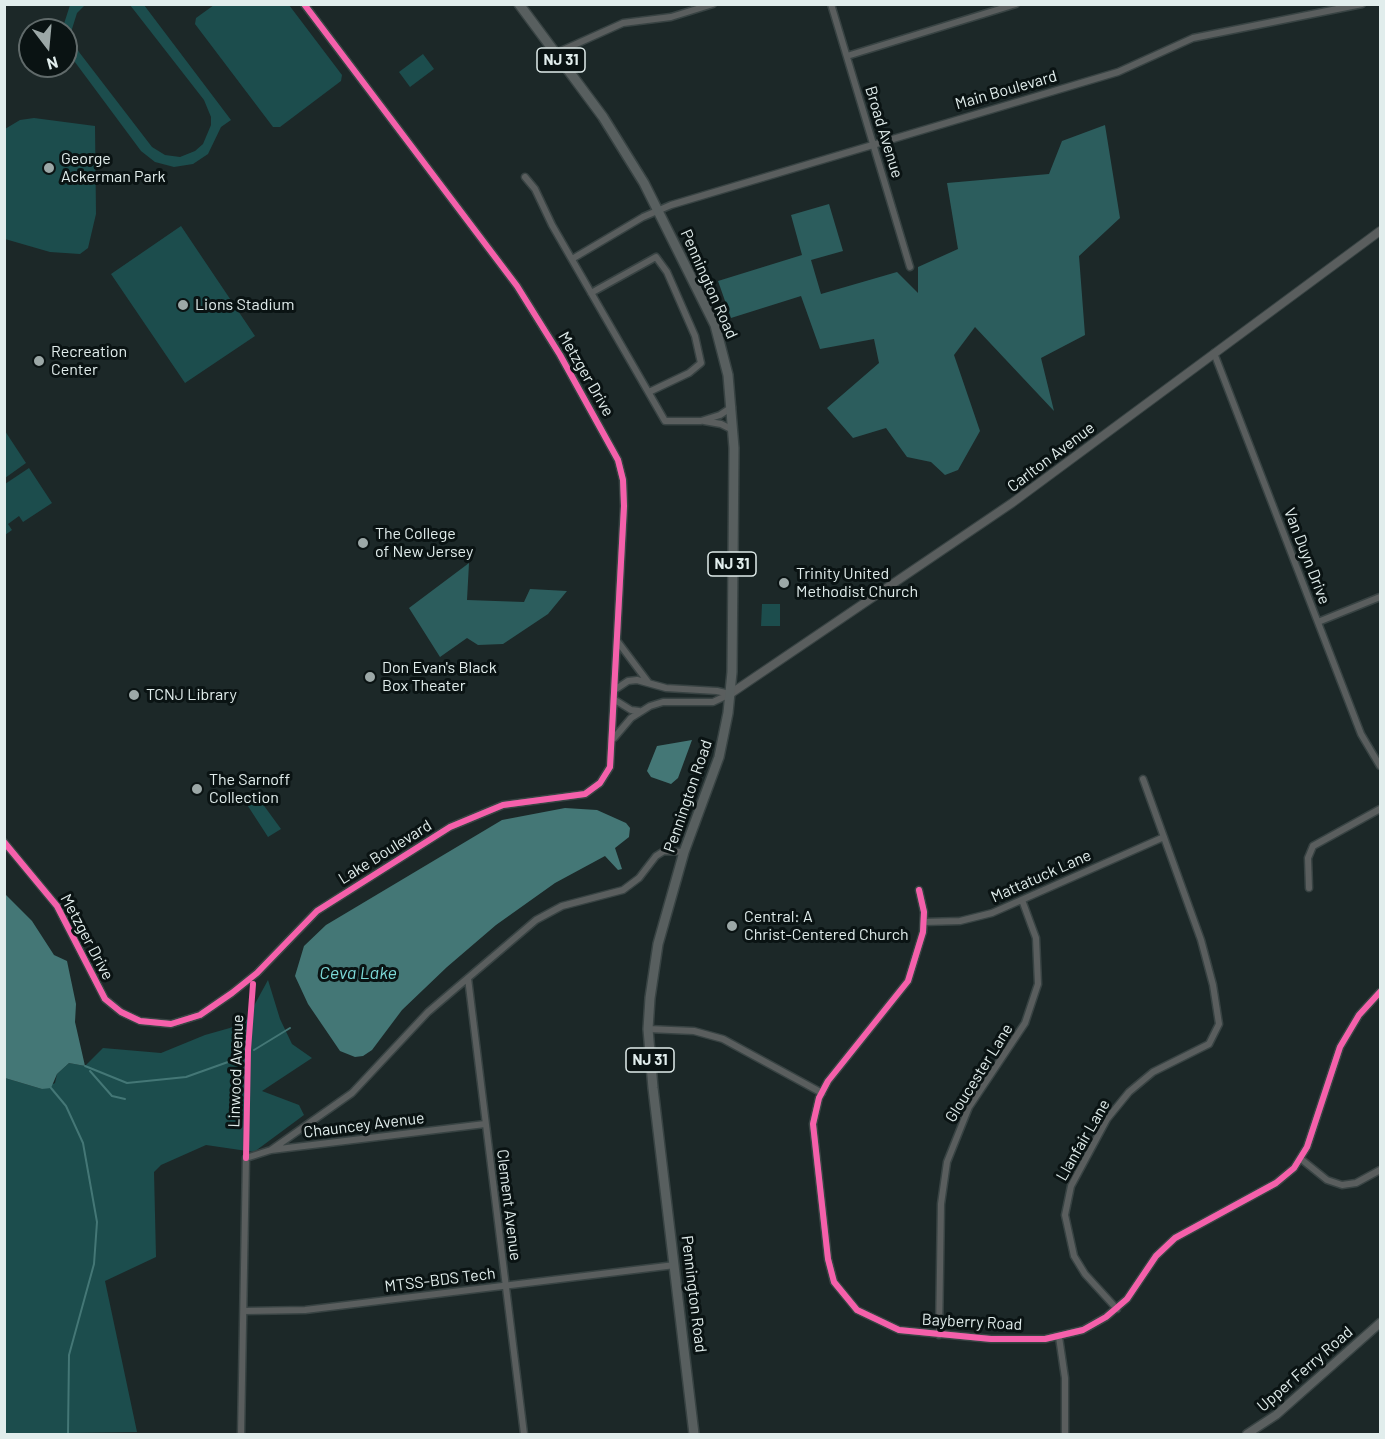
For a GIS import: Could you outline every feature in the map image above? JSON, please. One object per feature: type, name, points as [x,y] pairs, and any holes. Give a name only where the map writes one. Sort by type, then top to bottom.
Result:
[{"type":"main road","name":"Pennington Road","points":[[519,4],[605,120],[644,183],[715,325],[728,375],[732,407],[730,694],[719,756],[684,852],[658,944],[648,1029],[694,1434]]},
{"type":"main road","name":"Upper Ferry Road","points":[[1247,1434],[1276,1415],[1380,1323]]},
{"type":"street","name":"Metzger Drive","points":[[304,4],[517,286],[560,355],[614,451],[621,470],[624,490],[614,739],[610,767],[600,783],[585,794],[558,798]]},
{"type":"street","points":[[556,53],[623,23],[671,17],[713,4]]},
{"type":"street","name":"Broad Avenue","points":[[831,4],[910,267]]},
{"type":"street","points":[[847,56],[1016,4]]},
{"type":"street","name":"Main Boulevard","points":[[572,259],[657,210],[873,143],[1118,72],[1193,38],[1362,4]]},
{"type":"street","points":[[525,177],[535,189],[591,293],[665,421],[701,421],[721,424],[733,430]]},
{"type":"street","name":"Carlton Avenue","points":[[730,694],[1012,503],[1380,231]]},
{"type":"street","points":[[591,293],[656,257],[668,272],[695,336],[700,363],[688,373],[649,392]]},
{"type":"street","name":"Van Duyn Drive","points":[[1214,353],[1361,734],[1380,766]]},
{"type":"street","points":[[701,421],[720,415],[732,407]]},
{"type":"street","points":[[1318,622],[1380,597]]},
{"type":"street","points":[[618,642],[648,682]]},
{"type":"street","points":[[616,689],[628,681],[648,682],[673,689],[717,691],[730,694]]},
{"type":"street","points":[[614,739],[624,724],[640,711],[663,702],[713,702],[730,694]]},
{"type":"street","points":[[615,700],[631,710],[640,711]]},
{"type":"street","name":"Llanfair Lane","points":[[1117,1309],[1084,1274],[1071,1249],[1065,1215],[1071,1186],[1107,1119],[1129,1092],[1161,1067],[1209,1044],[1219,1024],[1213,985],[1201,940],[1143,779]]},
{"type":"street","name":"Lake Boulevard","points":[[253,977],[317,911],[450,827],[503,806],[558,798]]},
{"type":"street","points":[[1309,888],[1308,858],[1313,846],[1380,809]]},
{"type":"street","name":"Mattatuck Lane","points":[[924,922],[977,918],[1164,837]]},
{"type":"street","name":"Metzger Drive","points":[[4,842],[57,906],[105,999],[129,1017],[160,1025],[190,1020],[253,977]]},
{"type":"street","points":[[271,1150],[352,1092],[415,1024],[550,912],[574,902],[623,891],[639,878],[656,856],[664,851],[684,852]]},
{"type":"street","name":"Bayberry Road","points":[[920,890],[924,922],[908,981],[836,1070],[822,1093],[816,1111],[813,1140],[828,1259],[834,1282],[848,1303],[869,1318],[899,1330],[991,1339],[1059,1337],[1094,1325],[1117,1309],[1156,1256],[1175,1238],[1276,1183],[1301,1159],[1340,1047],[1359,1015],[1380,992]]},
{"type":"street","name":"Gloucester Lane","points":[[939,1335],[941,1204],[946,1162],[961,1123],[1025,1023],[1037,991],[1038,952],[1023,900]]},
{"type":"street","name":"Clement Avenue","points":[[468,978],[524,1434]]},
{"type":"street","points":[[648,1029],[694,1031],[723,1039],[822,1093]]},
{"type":"street","name":"Chauncey Avenue","points":[[244,1311],[246,1158],[271,1150],[485,1124]]},
{"type":"street","points":[[1301,1159],[1327,1180],[1342,1185],[1356,1183],[1380,1170]]},
{"type":"street","name":"MTSS-BDS Tech","points":[[244,1311],[305,1310],[675,1265]]},
{"type":"street","points":[[242,1434],[244,1311]]},
{"type":"street","points":[[1059,1337],[1065,1378],[1065,1434]]},
{"type":"shaded area","points":[[70,5],[85,5],[75,18],[66,18]]},
{"type":"shaded area","points":[[130,5],[144,5],[231,120],[221,127],[208,154],[193,164],[174,167],[155,162],[141,151],[78,66],[78,50],[152,147],[165,155],[180,157],[195,151],[203,144],[211,125],[211,117],[204,100]]},
{"type":"shaded area","points":[[214,5],[289,5],[342,75],[341,81],[280,127],[273,127],[195,24],[196,18]]},
{"type":"shaded area","points":[[423,54],[434,69],[410,87],[399,72]]},
{"type":"shaded area","name":"George Ackerman Park","points":[[34,118],[95,126],[96,214],[88,248],[80,254],[50,252],[5,239],[5,129],[20,120]]},
{"type":"shaded area","points":[[1105,125],[1120,218],[1079,256],[1085,335],[1041,358],[1054,411],[975,327],[954,355],[980,431],[958,470],[945,475],[931,462],[907,457],[886,428],[853,438],[827,408],[879,363],[874,339],[820,349],[801,296],[731,318],[718,281],[802,255],[791,215],[829,204],[843,251],[811,260],[821,294],[897,272],[918,293],[918,267],[958,249],[947,183],[1049,174],[1062,141]]},
{"type":"shaded area","name":"Lions Stadium","points":[[181,226],[255,336],[185,383],[111,274]]},
{"type":"shaded area","points":[[5,431],[26,463],[5,478]]},
{"type":"shaded area","points":[[29,468],[52,503],[23,522],[19,516],[8,524],[12,530],[5,535],[5,484]]},
{"type":"shaded area","points":[[469,563],[467,600],[524,602],[530,589],[567,591],[548,614],[503,644],[478,645],[467,638],[440,657],[409,608]]},
{"type":"shaded area","points":[[762,604],[780,604],[780,626],[761,626]]},
{"type":"shaded area","points":[[254,792],[281,829],[268,837],[244,800]]},
{"type":"shaded area","points":[[268,980],[280,1019],[292,1044],[312,1058],[262,1091],[299,1105],[304,1115],[254,1152],[206,1145],[161,1165],[154,1172],[156,1257],[105,1281],[137,1432],[5,1434],[5,1078],[42,1089],[55,1083],[57,1074],[69,1063],[85,1066],[103,1048],[161,1053],[205,1035],[244,1024]]},
{"type":"water","points":[[692,740],[678,778],[671,784],[651,777],[647,771],[657,746]]},
{"type":"water","name":"Ceva Lake","points":[[565,808],[597,810],[626,823],[630,828],[629,837],[615,848],[622,869],[618,870],[605,856],[555,883],[496,925],[447,967],[402,1010],[372,1050],[363,1056],[355,1057],[340,1051],[308,1004],[295,976],[304,946],[326,925],[502,820]]},
{"type":"water","points":[[5,894],[32,921],[54,955],[67,961],[76,1004],[75,1022],[85,1066],[69,1063],[57,1074],[51,1088],[42,1089],[5,1078]]},
{"type":"waterway","points":[[254,1050],[290,1028]]},
{"type":"waterway","points":[[85,1066],[127,1083],[186,1077],[228,1062],[240,1053]]},
{"type":"waterway","points":[[90,1071],[112,1096],[125,1099]]},
{"type":"waterway","points":[[51,1088],[66,1106],[83,1143],[97,1222],[94,1264],[69,1355],[68,1434]]},
{"type":"cycle path","points":[[4,842],[57,906],[105,999],[121,1012],[140,1021],[171,1024],[200,1015],[232,993],[257,973],[317,911],[450,827],[503,805],[585,794],[600,783],[610,767],[624,506],[623,480],[618,460],[560,355],[517,286],[304,4]]},
{"type":"cycle path","points":[[919,890],[924,912],[923,932],[908,981],[828,1081],[819,1098],[813,1124],[828,1259],[834,1282],[857,1310],[899,1330],[991,1339],[1045,1339],[1083,1330],[1106,1317],[1127,1299],[1156,1256],[1175,1238],[1276,1183],[1294,1168],[1307,1147],[1340,1047],[1359,1015],[1380,992]]},
{"type":"cycle path","name":"Linwood Avenue","points":[[246,1158],[248,1050],[253,984]]},
{"type":"place","name":"George Ackerman Park","points":[[49,168]]},
{"type":"place","name":"Lions Stadium","points":[[183,305]]},
{"type":"place","name":"Recreation Center","points":[[39,361]]},
{"type":"place","name":"The College of New Jersey","points":[[363,543]]},
{"type":"place","name":"Trinity United Methodist Church","points":[[784,583]]},
{"type":"place","name":"Don Evan's Black Box Theater","points":[[370,677]]},
{"type":"place","name":"TCNJ Library","points":[[134,695]]},
{"type":"place","name":"The Sarnoff Collection","points":[[197,789]]},
{"type":"place","name":"Central: A Christ-Centered Church","points":[[732,926]]}]
